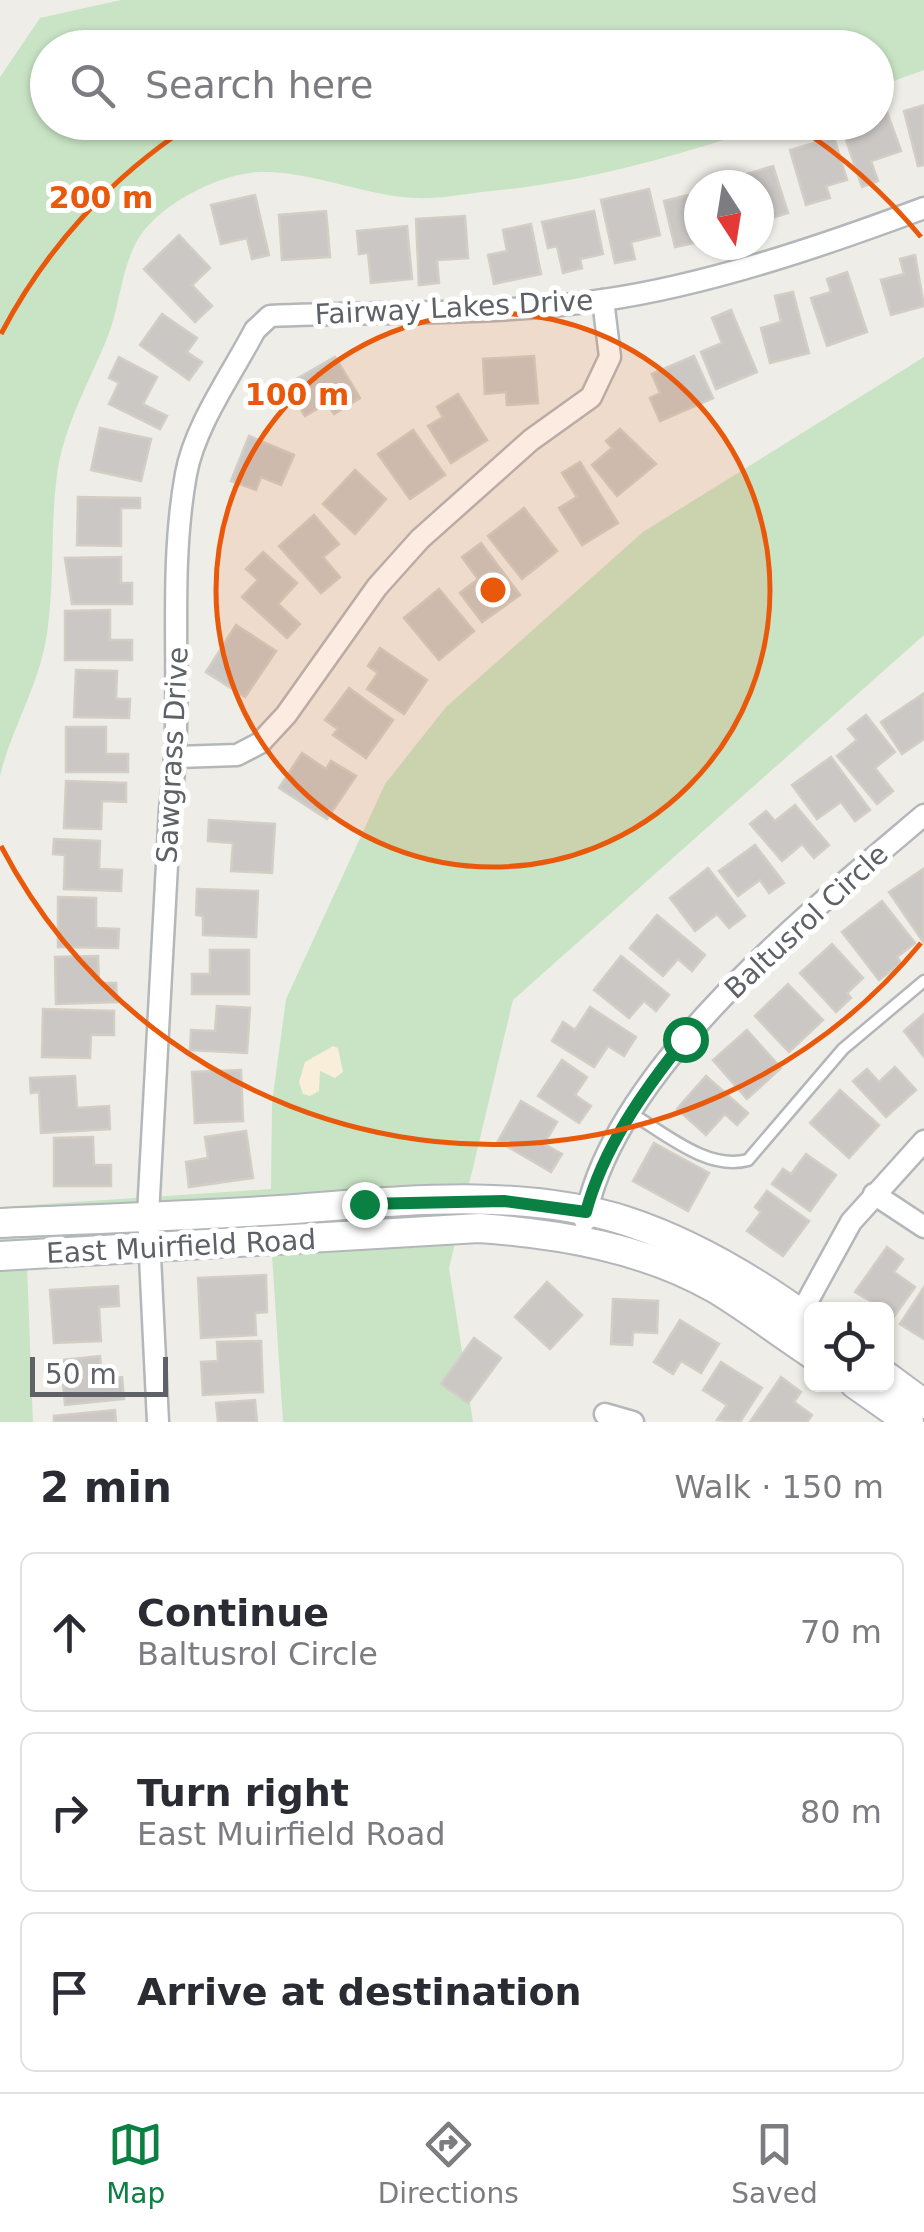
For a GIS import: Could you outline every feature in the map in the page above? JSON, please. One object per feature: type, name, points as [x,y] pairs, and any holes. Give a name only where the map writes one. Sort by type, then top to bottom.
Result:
[{"type":"street","name":"Fairway Lakes Drive","points":[[270,316],[458,312],[603,300],[731,270],[924,208]]},
{"type":"street","points":[[177,756],[237,755],[260,744],[286,715],[377,587],[420,539],[530,440],[591,397],[610,356],[603,300]]},
{"type":"street","name":"Sawgrass Drive","points":[[158,1422],[148,1216],[170,809],[177,756],[178,544],[186,472],[255,330],[270,316]]},
{"type":"street","name":"Baltusrol Circle","points":[[582,1241],[594,1183],[632,1114],[685,1039],[744,976],[924,815]]},
{"type":"street","points":[[800,1324],[851,1222],[924,1141]]},
{"type":"street","points":[[874,1194],[924,1226]]},
{"type":"street","name":"East Muirfield Road","points":[[0,1223],[442,1200],[504,1201],[624,1221],[712,1258],[800,1324]]},
{"type":"street","name":"East Muirfield Road","points":[[0,1256],[479,1228],[582,1241],[636,1255],[800,1324]]},
{"type":"street","points":[[867,1392],[913,1422],[924,1407],[894,1383]]},
{"type":"street","points":[[605,1414],[633,1422]]},
{"type":"lane","points":[[632,1114],[713,1160],[730,1165],[748,1160],[843,1049],[924,981]]},
{"type":"green space","points":[[121,0],[924,0],[924,70],[894,81],[894,30],[32,30],[40,18]]},
{"type":"green space","points":[[30,33],[30,140],[721,140],[594,175],[440,197],[395,196],[278,172],[242,174],[188,195],[155,219],[129,258],[110,330],[65,440],[55,495],[47,633],[0,776],[0,77]]},
{"type":"green space","points":[[924,357],[924,635],[513,1000],[449,1268],[473,1422],[283,1422],[272,1255],[27,1267],[33,1422],[0,1422],[0,1207],[271,1189],[272,1103],[286,999],[385,784],[446,707],[643,532]]},
{"type":"sand","points":[[333,1046],[338,1048],[343,1072],[335,1078],[320,1071],[319,1091],[310,1096],[303,1094],[299,1082],[305,1062]]},
{"type":"building","points":[[924,105],[924,165],[918,166],[904,111]]},
{"type":"building","points":[[894,131],[901,151],[871,161],[878,181],[862,187],[846,140],[894,140]]},
{"type":"building","points":[[835,140],[847,180],[826,186],[830,198],[806,205],[790,150]]},
{"type":"building","points":[[773,166],[788,213],[774,217],[774,170],[760,170]]},
{"type":"building","points":[[649,189],[660,235],[631,242],[635,259],[615,263],[601,200]]},
{"type":"building","points":[[255,195],[269,255],[252,259],[247,238],[221,244],[211,205]]},
{"type":"building","points":[[684,196],[684,245],[675,247],[664,201]]},
{"type":"building","points":[[326,211],[330,257],[282,260],[279,215]]},
{"type":"building","points":[[594,211],[603,254],[580,259],[582,268],[563,273],[557,246],[548,248],[542,222]]},
{"type":"building","points":[[465,216],[468,258],[437,260],[439,283],[419,285],[416,219]]},
{"type":"building","points":[[531,224],[541,274],[494,284],[488,255],[507,251],[503,230]]},
{"type":"building","points":[[407,226],[412,279],[371,283],[368,253],[359,254],[357,231]]},
{"type":"building","points":[[179,235],[210,268],[192,285],[212,306],[195,322],[144,269]]},
{"type":"building","points":[[915,255],[924,306],[891,315],[881,280],[904,274],[900,259]]},
{"type":"building","points":[[847,272],[867,332],[827,346],[811,298],[831,292],[827,279]]},
{"type":"building","points":[[793,292],[809,353],[770,363],[761,328],[781,322],[775,296]]},
{"type":"building","points":[[731,310],[757,372],[716,389],[701,352],[722,343],[712,318]]},
{"type":"building","points":[[162,314],[197,338],[187,352],[202,362],[189,380],[140,345]]},
{"type":"building","points":[[534,356],[538,403],[507,405],[506,392],[485,394],[483,359]]},
{"type":"building","points":[[694,356],[713,398],[660,421],[650,398],[660,393],[652,374]]},
{"type":"building","points":[[119,357],[157,377],[143,404],[167,416],[160,429],[109,404],[119,383],[109,378]]},
{"type":"building","points":[[335,357],[360,398],[334,414],[327,403],[305,416],[286,385]]},
{"type":"building","points":[[458,394],[487,440],[451,463],[428,426],[443,417],[437,407]]},
{"type":"building","points":[[100,428],[151,439],[141,481],[91,470]]},
{"type":"building","points":[[620,429],[656,464],[617,496],[592,465],[612,448],[606,441]]},
{"type":"building","points":[[413,430],[445,475],[410,499],[378,454]]},
{"type":"building","points":[[249,436],[294,455],[281,485],[261,477],[256,490],[231,481]]},
{"type":"building","points":[[580,462],[618,523],[582,545],[559,508],[577,497],[562,473]]},
{"type":"building","points":[[355,470],[386,499],[355,534],[323,504]]},
{"type":"building","points":[[78,497],[140,498],[140,508],[121,508],[121,546],[77,545]]},
{"type":"building","points":[[524,508],[557,551],[522,579],[488,536]]},
{"type":"building","points":[[314,515],[339,544],[323,557],[340,577],[321,593],[279,546]]},
{"type":"building","points":[[481,543],[520,595],[482,622],[460,593],[478,579],[462,557]]},
{"type":"building","points":[[263,552],[297,583],[278,604],[300,624],[287,638],[242,597],[258,580],[246,569]]},
{"type":"building","points":[[121,557],[121,583],[132,583],[132,604],[72,604],[65,558]]},
{"type":"building","points":[[439,589],[474,631],[439,660],[404,618]]},
{"type":"building","points":[[110,610],[110,640],[132,640],[132,660],[65,660],[65,611]]},
{"type":"building","points":[[236,625],[276,651],[245,697],[206,672]]},
{"type":"building","points":[[380,648],[427,680],[404,714],[367,689],[378,673],[368,666]]},
{"type":"building","points":[[76,670],[117,671],[116,699],[130,699],[129,718],[74,717]]},
{"type":"building","points":[[349,688],[393,720],[366,758],[333,735],[338,729],[325,720]]},
{"type":"building","points":[[923,694],[924,739],[902,754],[881,722]]},
{"type":"building","points":[[866,715],[895,752],[875,768],[893,791],[877,804],[837,756],[857,740],[848,729]]},
{"type":"building","points":[[66,727],[106,727],[106,754],[128,754],[128,772],[66,772]]},
{"type":"building","points":[[302,753],[326,769],[331,761],[356,776],[327,819],[279,788]]},
{"type":"building","points":[[831,757],[870,810],[855,821],[841,802],[817,819],[792,785]]},
{"type":"building","points":[[66,781],[126,783],[126,802],[102,801],[101,829],[64,828]]},
{"type":"building","points":[[795,805],[829,845],[814,858],[802,844],[782,861],[750,824],[766,811],[775,821]]},
{"type":"building","points":[[209,820],[275,824],[272,873],[231,871],[233,843],[208,841]]},
{"type":"building","points":[[54,839],[100,841],[99,869],[122,870],[121,891],[64,889],[65,855],[53,854]]},
{"type":"building","points":[[755,845],[784,883],[769,893],[760,880],[738,896],[719,871]]},
{"type":"building","points":[[708,868],[745,916],[729,928],[717,914],[695,931],[670,898]]},
{"type":"building","points":[[924,871],[924,943],[889,892]]},
{"type":"building","points":[[197,889],[258,891],[256,937],[203,935],[203,916],[196,915]]},
{"type":"building","points":[[58,897],[96,898],[96,928],[119,929],[118,948],[58,947]]},
{"type":"building","points":[[882,901],[915,943],[897,957],[901,963],[879,980],[842,932]]},
{"type":"building","points":[[657,915],[705,955],[692,971],[678,959],[663,976],[630,948]]},
{"type":"building","points":[[832,944],[863,978],[847,993],[851,998],[836,1012],[800,973]]},
{"type":"building","points":[[210,950],[249,950],[249,994],[192,994],[192,974],[210,974]]},
{"type":"building","points":[[98,956],[99,983],[116,983],[117,1002],[56,1004],[55,957]]},
{"type":"building","points":[[621,956],[669,995],[656,1011],[644,1001],[629,1018],[594,990]]},
{"type":"building","points":[[788,984],[823,1020],[789,1052],[755,1016]]},
{"type":"building","points":[[217,1006],[250,1008],[247,1053],[190,1050],[191,1030],[215,1031]]},
{"type":"building","points":[[590,1007],[636,1037],[624,1056],[608,1046],[594,1067],[552,1041],[563,1022],[575,1030]]},
{"type":"building","points":[[43,1009],[114,1011],[114,1035],[91,1035],[90,1058],[42,1057]]},
{"type":"building","points":[[924,1014],[924,1057],[904,1031]]},
{"type":"building","points":[[747,1030],[781,1068],[747,1099],[713,1060]]},
{"type":"building","points":[[562,1060],[587,1077],[575,1095],[591,1106],[579,1123],[538,1096]]},
{"type":"building","points":[[895,1067],[916,1090],[886,1117],[853,1081],[867,1069],[879,1082]]},
{"type":"building","points":[[241,1070],[243,1121],[195,1123],[192,1072]]},
{"type":"building","points":[[75,1076],[77,1108],[109,1106],[110,1129],[41,1133],[39,1092],[31,1093],[30,1078]]},
{"type":"building","points":[[706,1076],[748,1113],[737,1125],[725,1114],[706,1135],[677,1109]]},
{"type":"building","points":[[840,1090],[879,1125],[849,1158],[810,1123]]},
{"type":"building","points":[[521,1101],[557,1122],[544,1144],[562,1154],[551,1172],[498,1141]]},
{"type":"building","points":[[246,1131],[253,1178],[189,1187],[186,1162],[208,1158],[205,1137]]},
{"type":"building","points":[[93,1137],[94,1165],[111,1165],[111,1186],[54,1186],[54,1138]]},
{"type":"building","points":[[654,1143],[709,1173],[688,1211],[633,1181]]},
{"type":"building","points":[[806,1154],[836,1175],[810,1211],[772,1184],[783,1169],[791,1174]]},
{"type":"building","points":[[767,1191],[809,1221],[783,1256],[747,1231],[761,1212],[755,1207]]},
{"type":"building","points":[[887,1247],[903,1259],[894,1272],[915,1287],[894,1317],[894,1302],[872,1302],[855,1292]]},
{"type":"building","points":[[266,1275],[267,1312],[255,1313],[256,1335],[201,1338],[198,1278]]},
{"type":"building","points":[[547,1282],[582,1315],[550,1349],[515,1317]]},
{"type":"building","points":[[118,1286],[119,1306],[99,1307],[101,1341],[54,1343],[50,1290]]},
{"type":"building","points":[[924,1287],[924,1339],[900,1324]]},
{"type":"building","points":[[613,1299],[658,1301],[657,1333],[633,1332],[632,1345],[611,1344]]},
{"type":"building","points":[[680,1320],[719,1344],[701,1373],[681,1361],[673,1374],[654,1362]]},
{"type":"building","points":[[474,1338],[501,1358],[468,1403],[441,1384]]},
{"type":"building","points":[[261,1341],[263,1392],[203,1395],[201,1362],[218,1361],[217,1342]]},
{"type":"building","points":[[100,1356],[102,1379],[122,1377],[124,1399],[65,1405],[61,1360]]},
{"type":"building","points":[[721,1362],[762,1388],[740,1422],[717,1420],[727,1405],[703,1390]]},
{"type":"building","points":[[781,1377],[801,1392],[794,1402],[812,1415],[807,1422],[750,1422]]},
{"type":"building","points":[[255,1400],[257,1422],[218,1422],[216,1403]]},
{"type":"building","points":[[115,1410],[116,1422],[54,1422],[54,1416]]},
{"type":"route","points":[[364,1204],[504,1201],[586,1212],[594,1183],[618,1136],[685,1039]]}]
